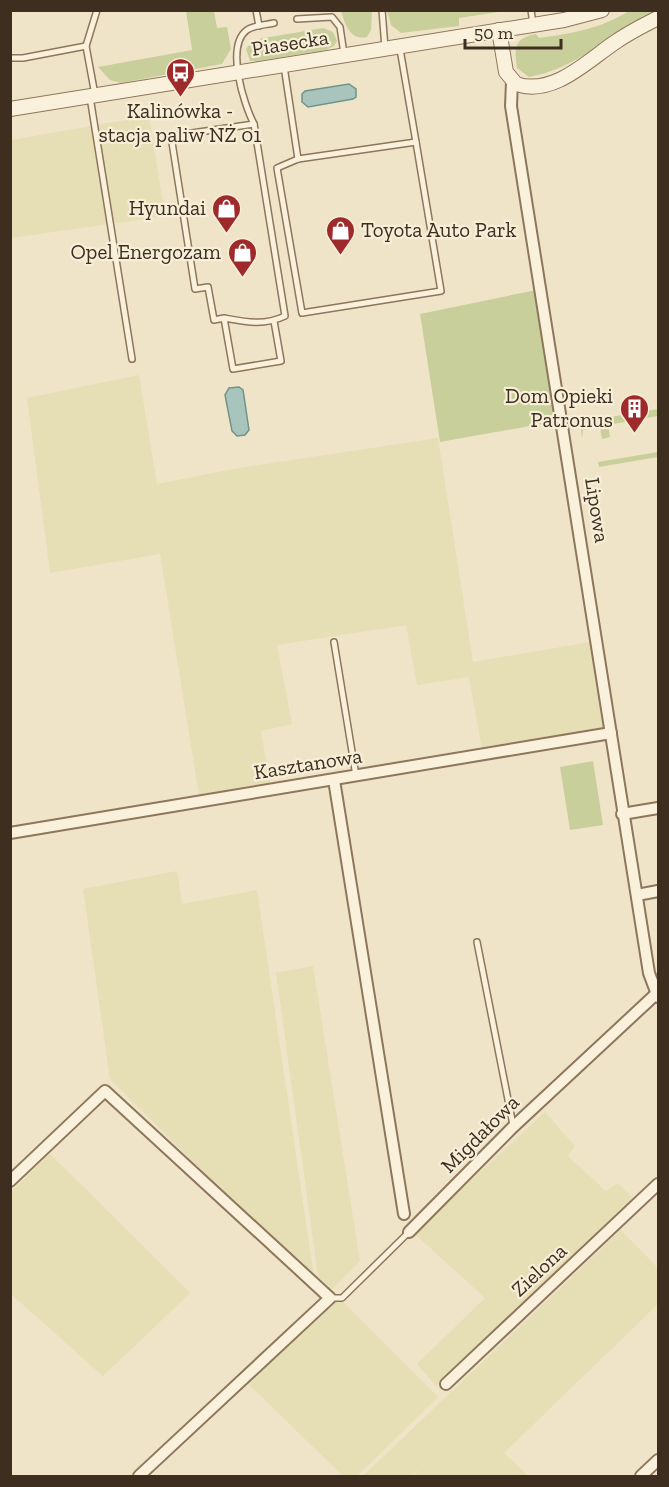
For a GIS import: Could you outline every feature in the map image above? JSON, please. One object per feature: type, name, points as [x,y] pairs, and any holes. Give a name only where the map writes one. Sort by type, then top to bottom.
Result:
[{"type":"street","name":"Piasecka","points":[[576,18],[588,10]]},
{"type":"street","name":"Piasecka","points":[[10,109],[576,18],[602,10]]},
{"type":"street","points":[[512,82],[520,86],[533,86],[560,79],[625,36],[658,18]]},
{"type":"street","name":"Lipowa","points":[[499,30],[505,69],[512,82],[511,106],[648,973],[657,995]]},
{"type":"street","name":"Kasztanowa","points":[[10,832],[611,733]]},
{"type":"street","points":[[334,780],[404,1214]]},
{"type":"street","points":[[622,814],[658,808]]},
{"type":"street","points":[[637,895],[658,891]]},
{"type":"street","name":"Migdałowa","points":[[410,1232],[513,1127],[657,995]]},
{"type":"street","points":[[10,1181],[105,1091],[330,1298]]},
{"type":"street","name":"Zielona","points":[[446,1384],[658,1184]]},
{"type":"street","name":"Migdałowa","points":[[139,1476],[330,1298]]},
{"type":"street","points":[[641,1476],[658,1460]]},
{"type":"lane","points":[[96,10],[86,46],[132,359]]},
{"type":"lane","points":[[256,10],[259,26]]},
{"type":"lane","points":[[382,10],[385,49]]},
{"type":"lane","points":[[531,10],[533,25]]},
{"type":"lane","points":[[297,20],[320,13],[335,19],[340,27],[344,56]]},
{"type":"lane","points":[[254,124],[171,136],[195,289],[208,287],[214,320],[224,318],[254,324],[274,321],[285,316],[254,124],[244,106],[239,73],[238,42],[245,32],[274,23]]},
{"type":"lane","points":[[10,58],[23,58],[86,46]]},
{"type":"lane","points":[[399,47],[416,142],[441,291],[302,313],[277,168],[297,159],[416,142]]},
{"type":"lane","points":[[284,66],[297,159]]},
{"type":"lane","points":[[224,318],[233,369],[281,362],[274,321]]},
{"type":"lane","points":[[334,642],[356,776]]},
{"type":"lane","points":[[477,942],[513,1127]]},
{"type":"lane","name":"Migdałowa","points":[[330,1298],[342,1298],[410,1232]]},
{"type":"shaded area","points":[[149,116],[165,216],[11,238],[11,140]]},
{"type":"shaded area","points":[[139,375],[157,484],[233,469],[438,438],[473,662],[590,642],[607,728],[482,750],[469,677],[417,685],[406,625],[277,645],[292,724],[261,731],[270,782],[199,795],[160,554],[50,573],[27,398]]},
{"type":"shaded area","points":[[177,871],[182,904],[257,890],[314,1277],[222,1191],[110,1079],[83,889]]},
{"type":"shaded area","points":[[313,966],[360,1261],[332,1289],[318,1276],[276,973]]},
{"type":"shaded area","points":[[545,1112],[575,1146],[568,1156],[606,1191],[618,1183],[635,1200],[436,1386],[417,1364],[485,1298],[416,1235],[417,1231]]},
{"type":"shaded area","points":[[50,1154],[190,1293],[103,1376],[11,1294],[11,1192]]},
{"type":"shaded area","points":[[621,1230],[658,1268],[658,1304],[504,1453],[528,1476],[412,1476],[425,1463],[411,1476],[363,1476]]},
{"type":"shaded area","points":[[337,1296],[438,1397],[357,1476],[343,1476],[249,1385]]},
{"type":"green space","points":[[387,10],[505,11],[459,18],[459,26],[401,33],[391,25]]},
{"type":"green space","points":[[186,11],[214,11],[217,28],[227,27],[231,49],[222,64],[121,83],[110,80],[98,67],[192,50]]},
{"type":"green space","points":[[341,11],[372,11],[371,30],[367,37],[361,38],[352,34]]},
{"type":"green space","points":[[629,11],[654,11],[562,67],[529,77],[517,68],[517,45],[523,38],[536,34],[539,38],[586,29]]},
{"type":"green space","points":[[323,28],[333,32],[337,41],[334,46],[326,50],[250,61],[246,49],[253,40]]},
{"type":"green space","points":[[536,290],[558,421],[440,442],[420,314]]},
{"type":"green space","points":[[658,409],[658,416],[608,425],[610,437],[602,439],[600,427],[583,430],[582,438],[580,422]]},
{"type":"green space","points":[[658,452],[658,457],[599,467],[598,462]]},
{"type":"green space","points":[[593,761],[603,825],[570,830],[560,767]]},
{"type":"water","points":[[349,84],[356,89],[356,97],[353,99],[308,107],[302,102],[302,94],[305,91]]},
{"type":"water","points":[[239,387],[243,390],[249,430],[245,435],[237,436],[232,431],[225,395],[229,388]]},
{"type":"place","name":"Kalinówka - stacja paliw NŻ 01","points":[[180,98]]},
{"type":"place","name":"Hyundai","points":[[227,234]]},
{"type":"place","name":"Toyota Auto Park","points":[[340,256]]},
{"type":"place","name":"Opel Energozam","points":[[242,278]]},
{"type":"place","name":"Dom Opieki Patronus","points":[[634,434]]}]
